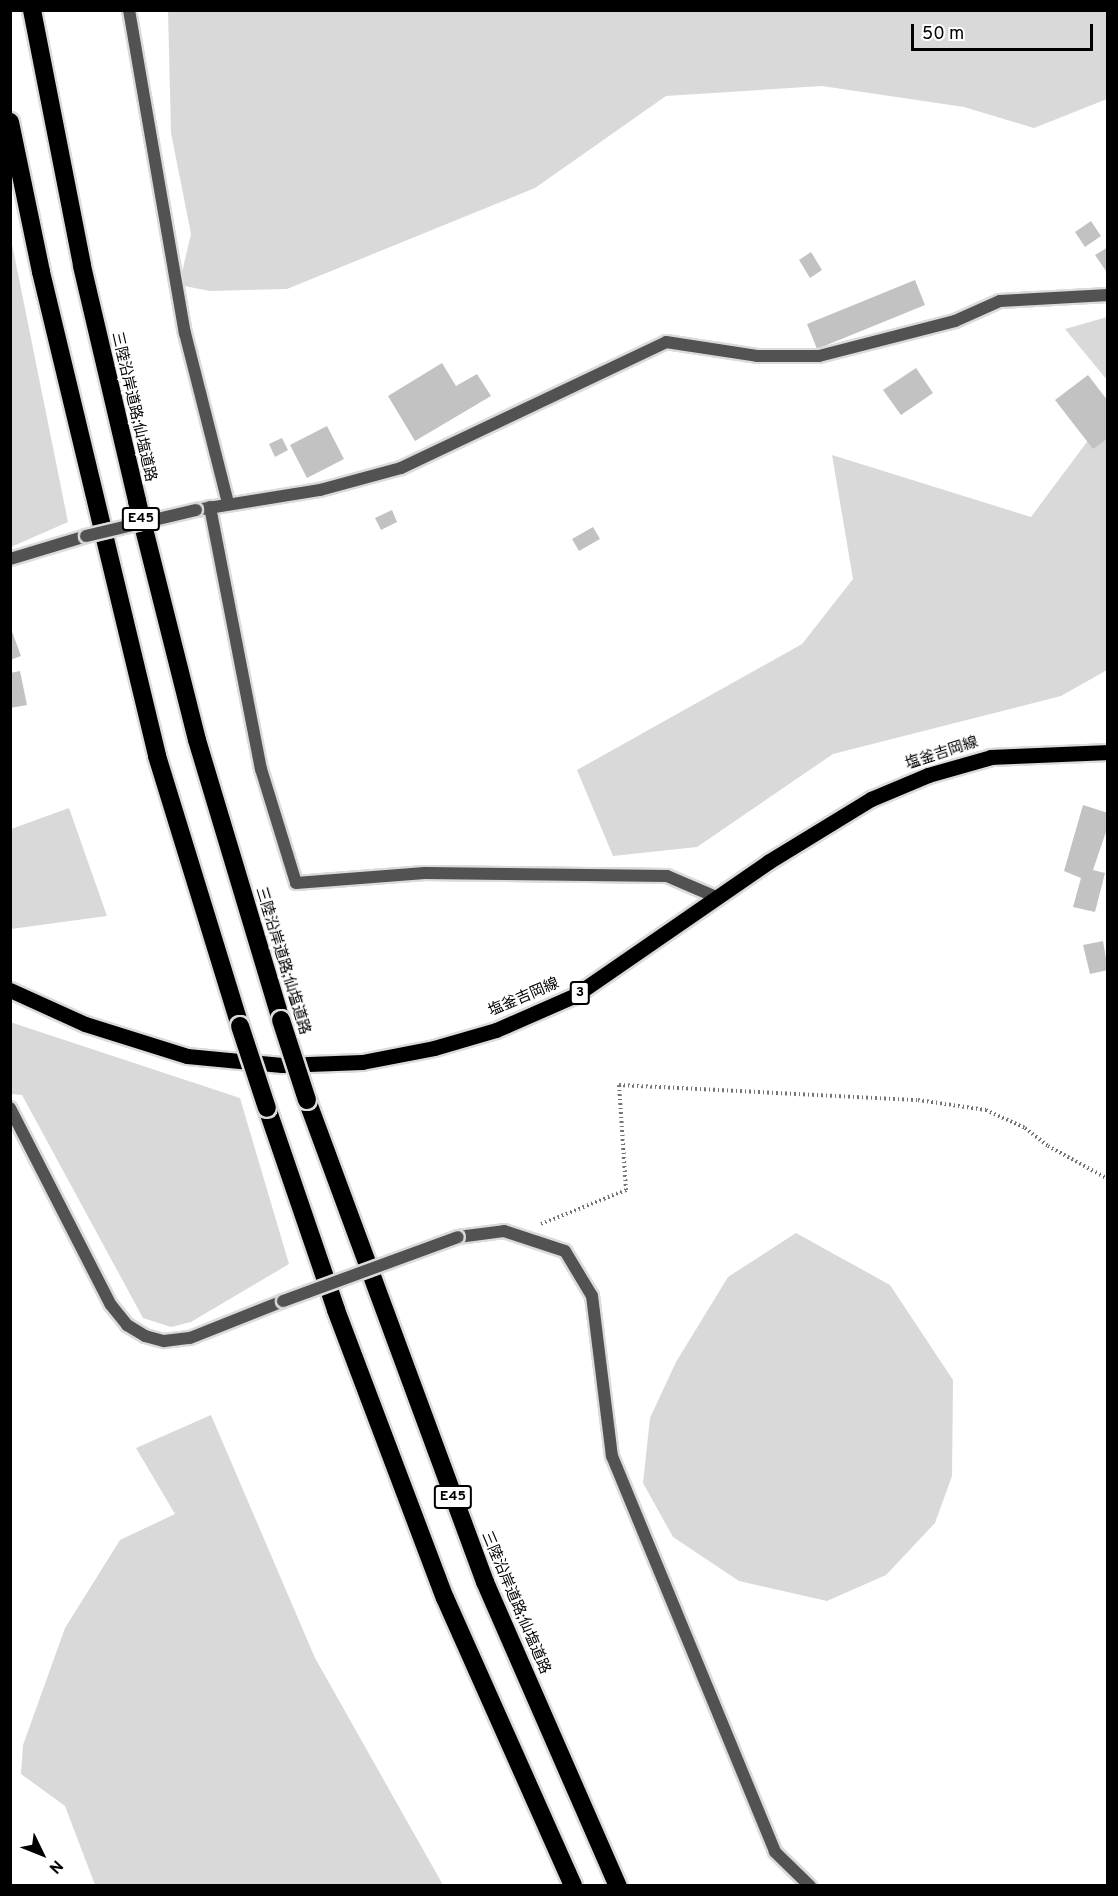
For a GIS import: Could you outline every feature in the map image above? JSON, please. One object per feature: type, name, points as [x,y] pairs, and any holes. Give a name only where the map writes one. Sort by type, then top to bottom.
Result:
[{"type":"highway","name":"三陸沿岸道路;仙塩道路","points":[[32,10],[82,266],[136,501],[197,740],[281,1020],[307,1100],[485,1582],[618,1886]]},
{"type":"highway","name":"E45","points":[[10,123],[44,284],[157,756],[240,1026],[336,1311],[445,1598],[573,1886]]},
{"type":"main road","name":"塩釜吉岡線","points":[[10,990],[85,1024],[187,1056],[282,1065],[362,1062],[434,1048],[496,1030],[574,996],[716,897],[871,799],[928,775],[991,757],[1107,752]]},
{"type":"street","points":[[129,10],[185,333],[228,503]]},
{"type":"street","points":[[10,559],[86,536],[196,510],[228,503],[320,490],[401,468],[666,342],[757,356],[819,356],[955,321],[1000,301],[1107,295]]},
{"type":"street","points":[[210,507],[261,769],[296,883],[425,873],[667,876],[716,897]]},
{"type":"street","points":[[10,1108],[111,1305],[127,1325],[145,1336],[164,1341],[190,1338],[283,1301],[458,1238],[504,1231],[522,1239],[565,1251],[592,1296],[612,1456],[775,1852],[810,1886]]},
{"type":"path","points":[[522,1239],[548,1218],[626,1190],[619,1085],[918,1100],[986,1110],[1025,1128],[1048,1146],[1107,1179]]},
{"type":"shaded area","points":[[168,11],[1107,11],[1107,99],[1034,128],[964,107],[822,86],[666,96],[535,188],[287,289],[210,291],[179,285],[191,234],[171,133]]},
{"type":"shaded area","points":[[11,239],[68,522],[10,547]]},
{"type":"shaded area","points":[[1108,317],[1107,380],[1065,329]]},
{"type":"shaded area","points":[[1107,415],[1107,670],[1061,696],[833,754],[697,847],[613,856],[577,770],[802,644],[853,579],[832,455],[1031,517]]},
{"type":"shaded area","points":[[69,808],[107,916],[11,929],[11,829]]},
{"type":"shaded area","points":[[10,1022],[240,1098],[289,1264],[191,1322],[171,1327],[143,1318],[22,1095],[11,1094]]},
{"type":"shaded area","points":[[796,1233],[890,1285],[953,1380],[952,1476],[935,1523],[886,1575],[827,1601],[739,1581],[673,1537],[643,1483],[650,1418],[676,1362],[728,1277]]},
{"type":"shaded area","points":[[211,1415],[315,1658],[443,1885],[95,1885],[65,1806],[21,1774],[23,1745],[65,1628],[120,1540],[175,1514],[136,1448]]},
{"type":"building","points":[[1091,221],[1101,236],[1085,247],[1075,232]]},
{"type":"building","points":[[1108,247],[1108,274],[1095,255]]},
{"type":"building","points":[[811,252],[822,270],[810,278],[799,260]]},
{"type":"building","points":[[915,280],[925,305],[817,349],[807,324]]},
{"type":"building","points":[[442,363],[456,386],[477,374],[491,396],[415,441],[388,396]]},
{"type":"building","points":[[916,368],[933,393],[901,415],[883,390]]},
{"type":"building","points":[[1088,375],[1108,401],[1108,438],[1093,449],[1055,400]]},
{"type":"building","points":[[327,426],[344,459],[307,478],[290,445]]},
{"type":"building","points":[[282,438],[288,450],[275,457],[269,444]]},
{"type":"building","points":[[392,510],[397,522],[381,530],[375,518]]},
{"type":"building","points":[[593,527],[600,539],[579,551],[572,539]]},
{"type":"building","points":[[10,626],[21,656],[10,660]]},
{"type":"building","points":[[20,671],[27,705],[10,708],[10,673]]},
{"type":"building","points":[[1083,805],[1108,813],[1108,826],[1093,870],[1105,873],[1095,912],[1073,907],[1081,878],[1064,871]]},
{"type":"building","points":[[1103,941],[1108,970],[1090,974],[1083,945]]}]
